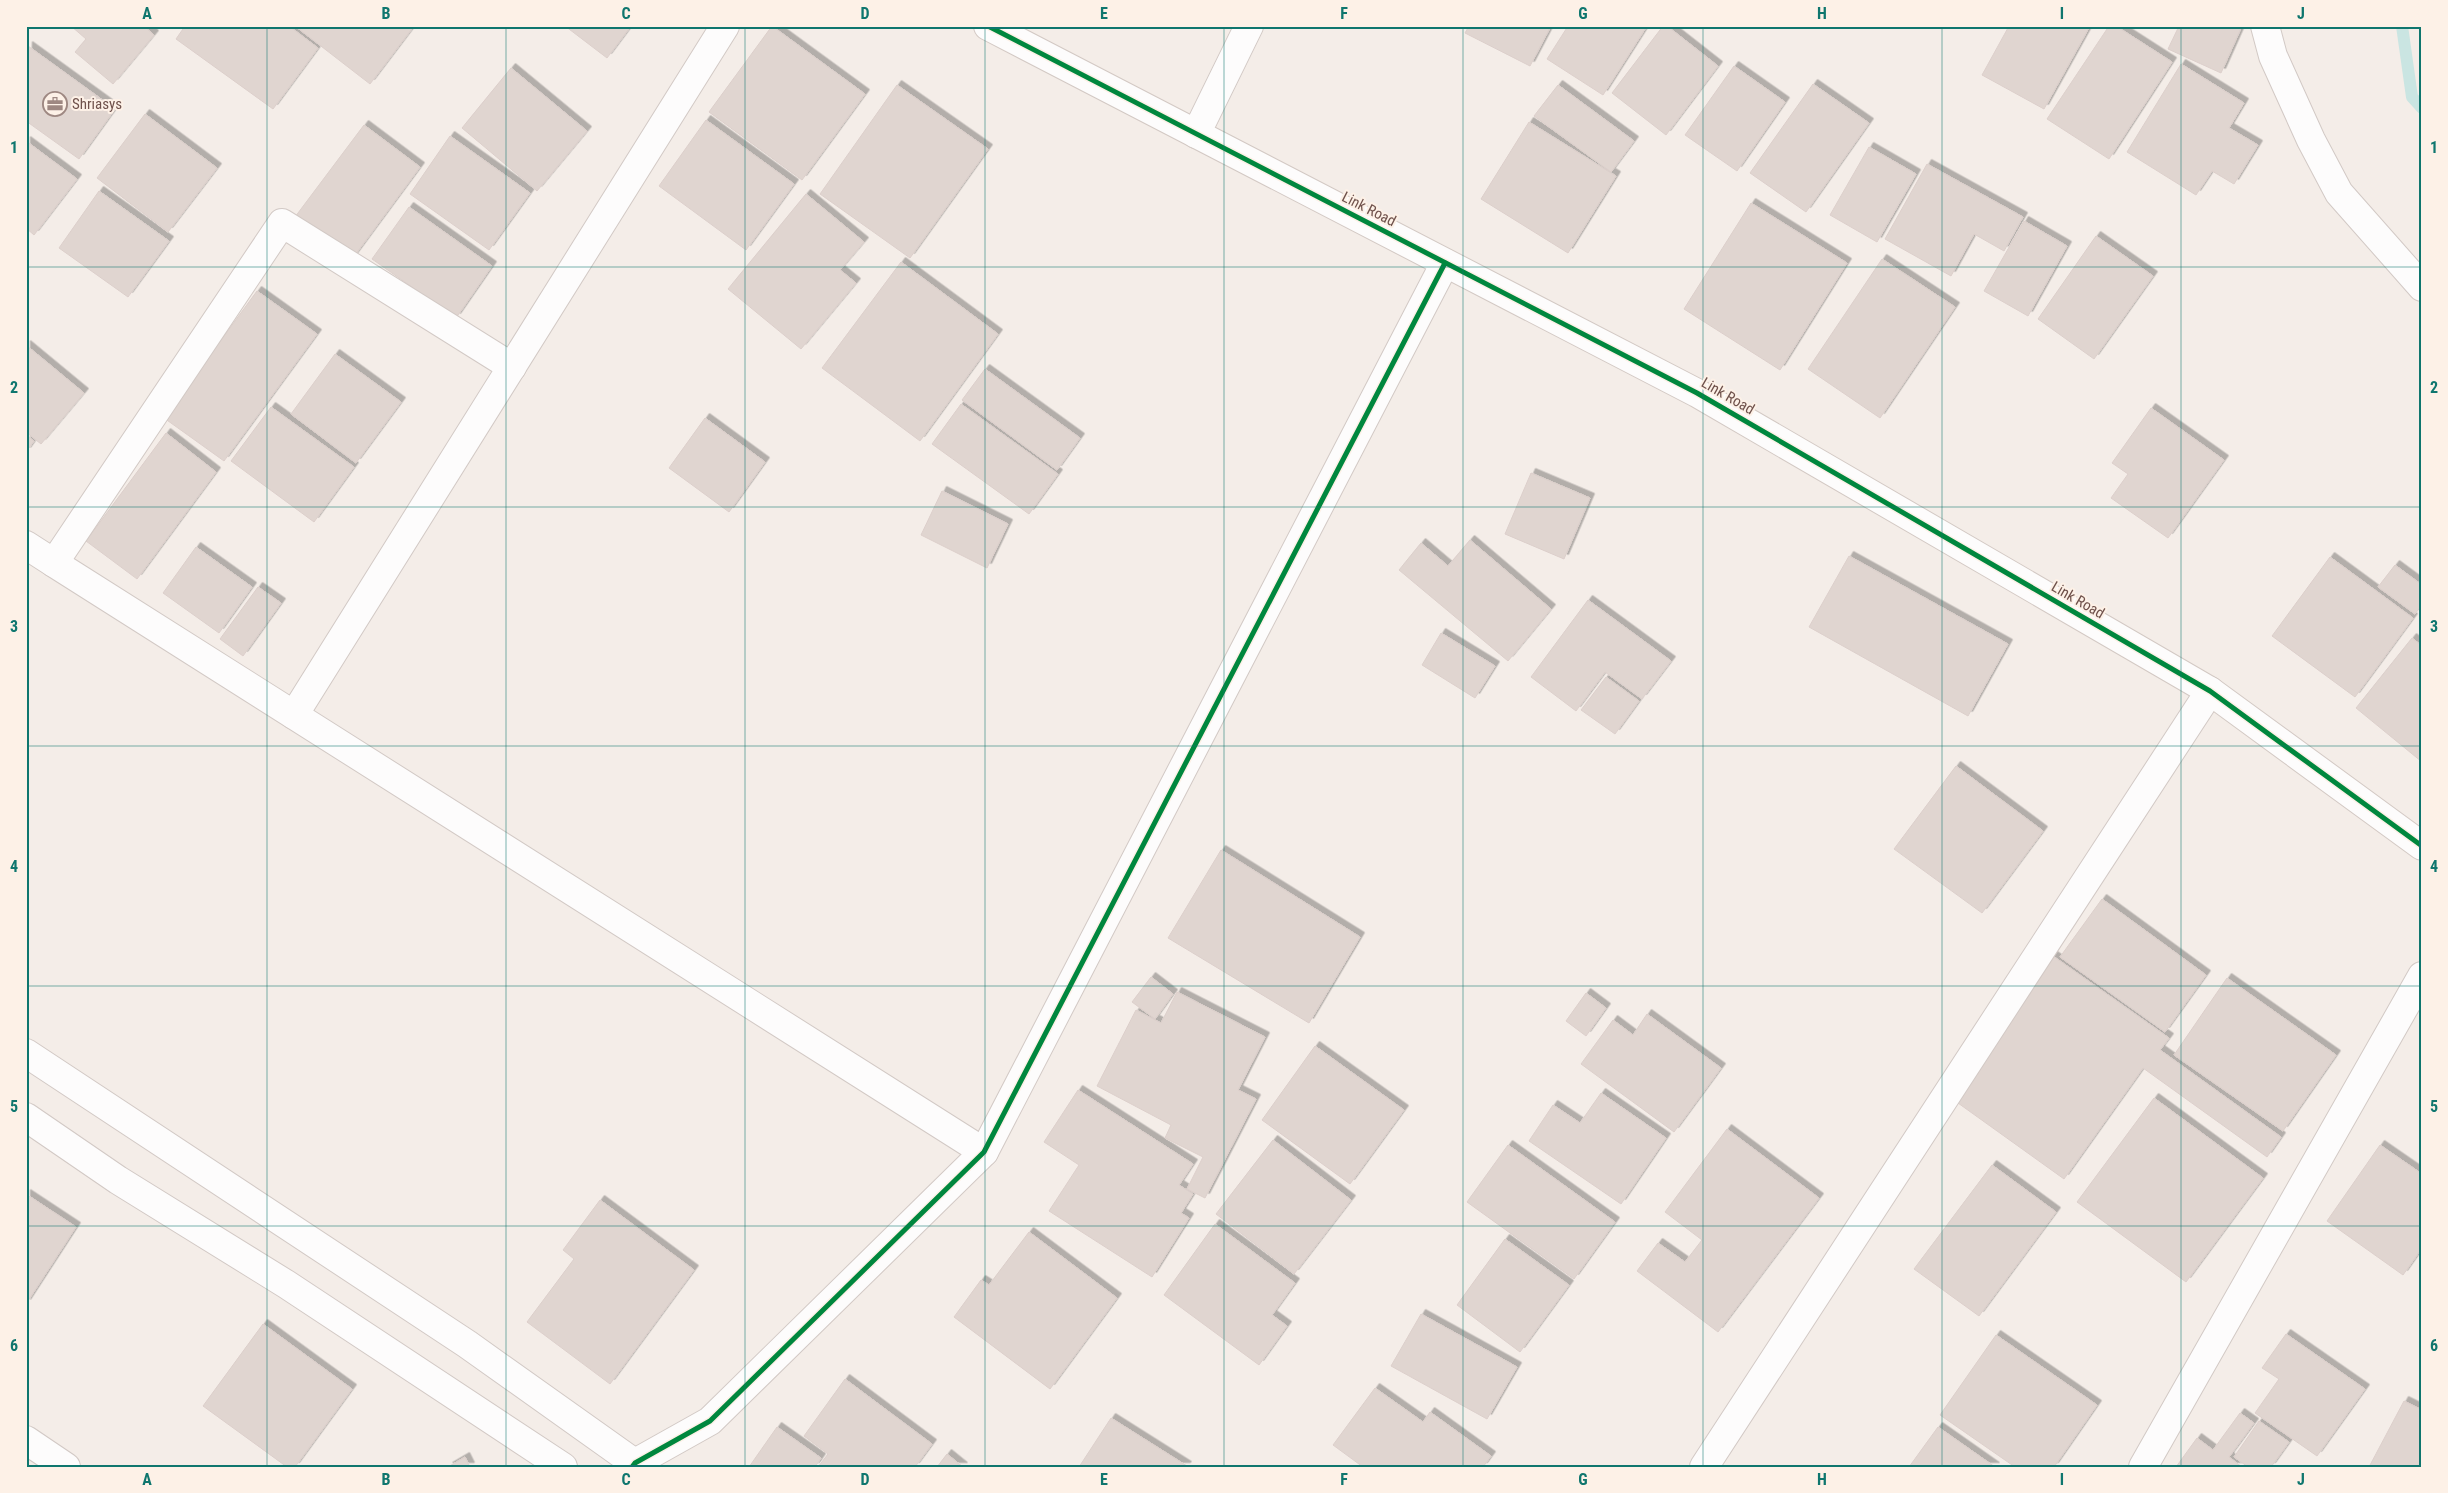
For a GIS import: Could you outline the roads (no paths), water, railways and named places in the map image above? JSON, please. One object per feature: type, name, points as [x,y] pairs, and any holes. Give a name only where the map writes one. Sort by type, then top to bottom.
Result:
[{"type":"street","points":[[294,715],[724,26]]},
{"type":"street","name":"Link Road","points":[[988,26],[1698,392],[2210,691],[2422,846]]},
{"type":"street","points":[[1196,134],[1249,26]]},
{"type":"street","points":[[2265,26],[2273,56],[2311,140],[2339,193],[2422,287]]},
{"type":"street","points":[[54,563],[282,223],[512,367]]},
{"type":"street","points":[[26,1053],[466,1344],[636,1466],[710,1420],[984,1152],[1445,262]]},
{"type":"street","points":[[26,545],[984,1152]]},
{"type":"street","points":[[1704,1467],[2210,691]]},
{"type":"street","points":[[2143,1467],[2422,976]]},
{"type":"street","points":[[26,1117],[118,1180],[286,1284],[563,1467]]},
{"type":"street","points":[[26,1440],[66,1467]]},
{"type":"waterway","points":[[2402,26],[2412,97],[2422,108]]},
{"type":"place","name":"Shriasys","points":[[55,104]]}]
